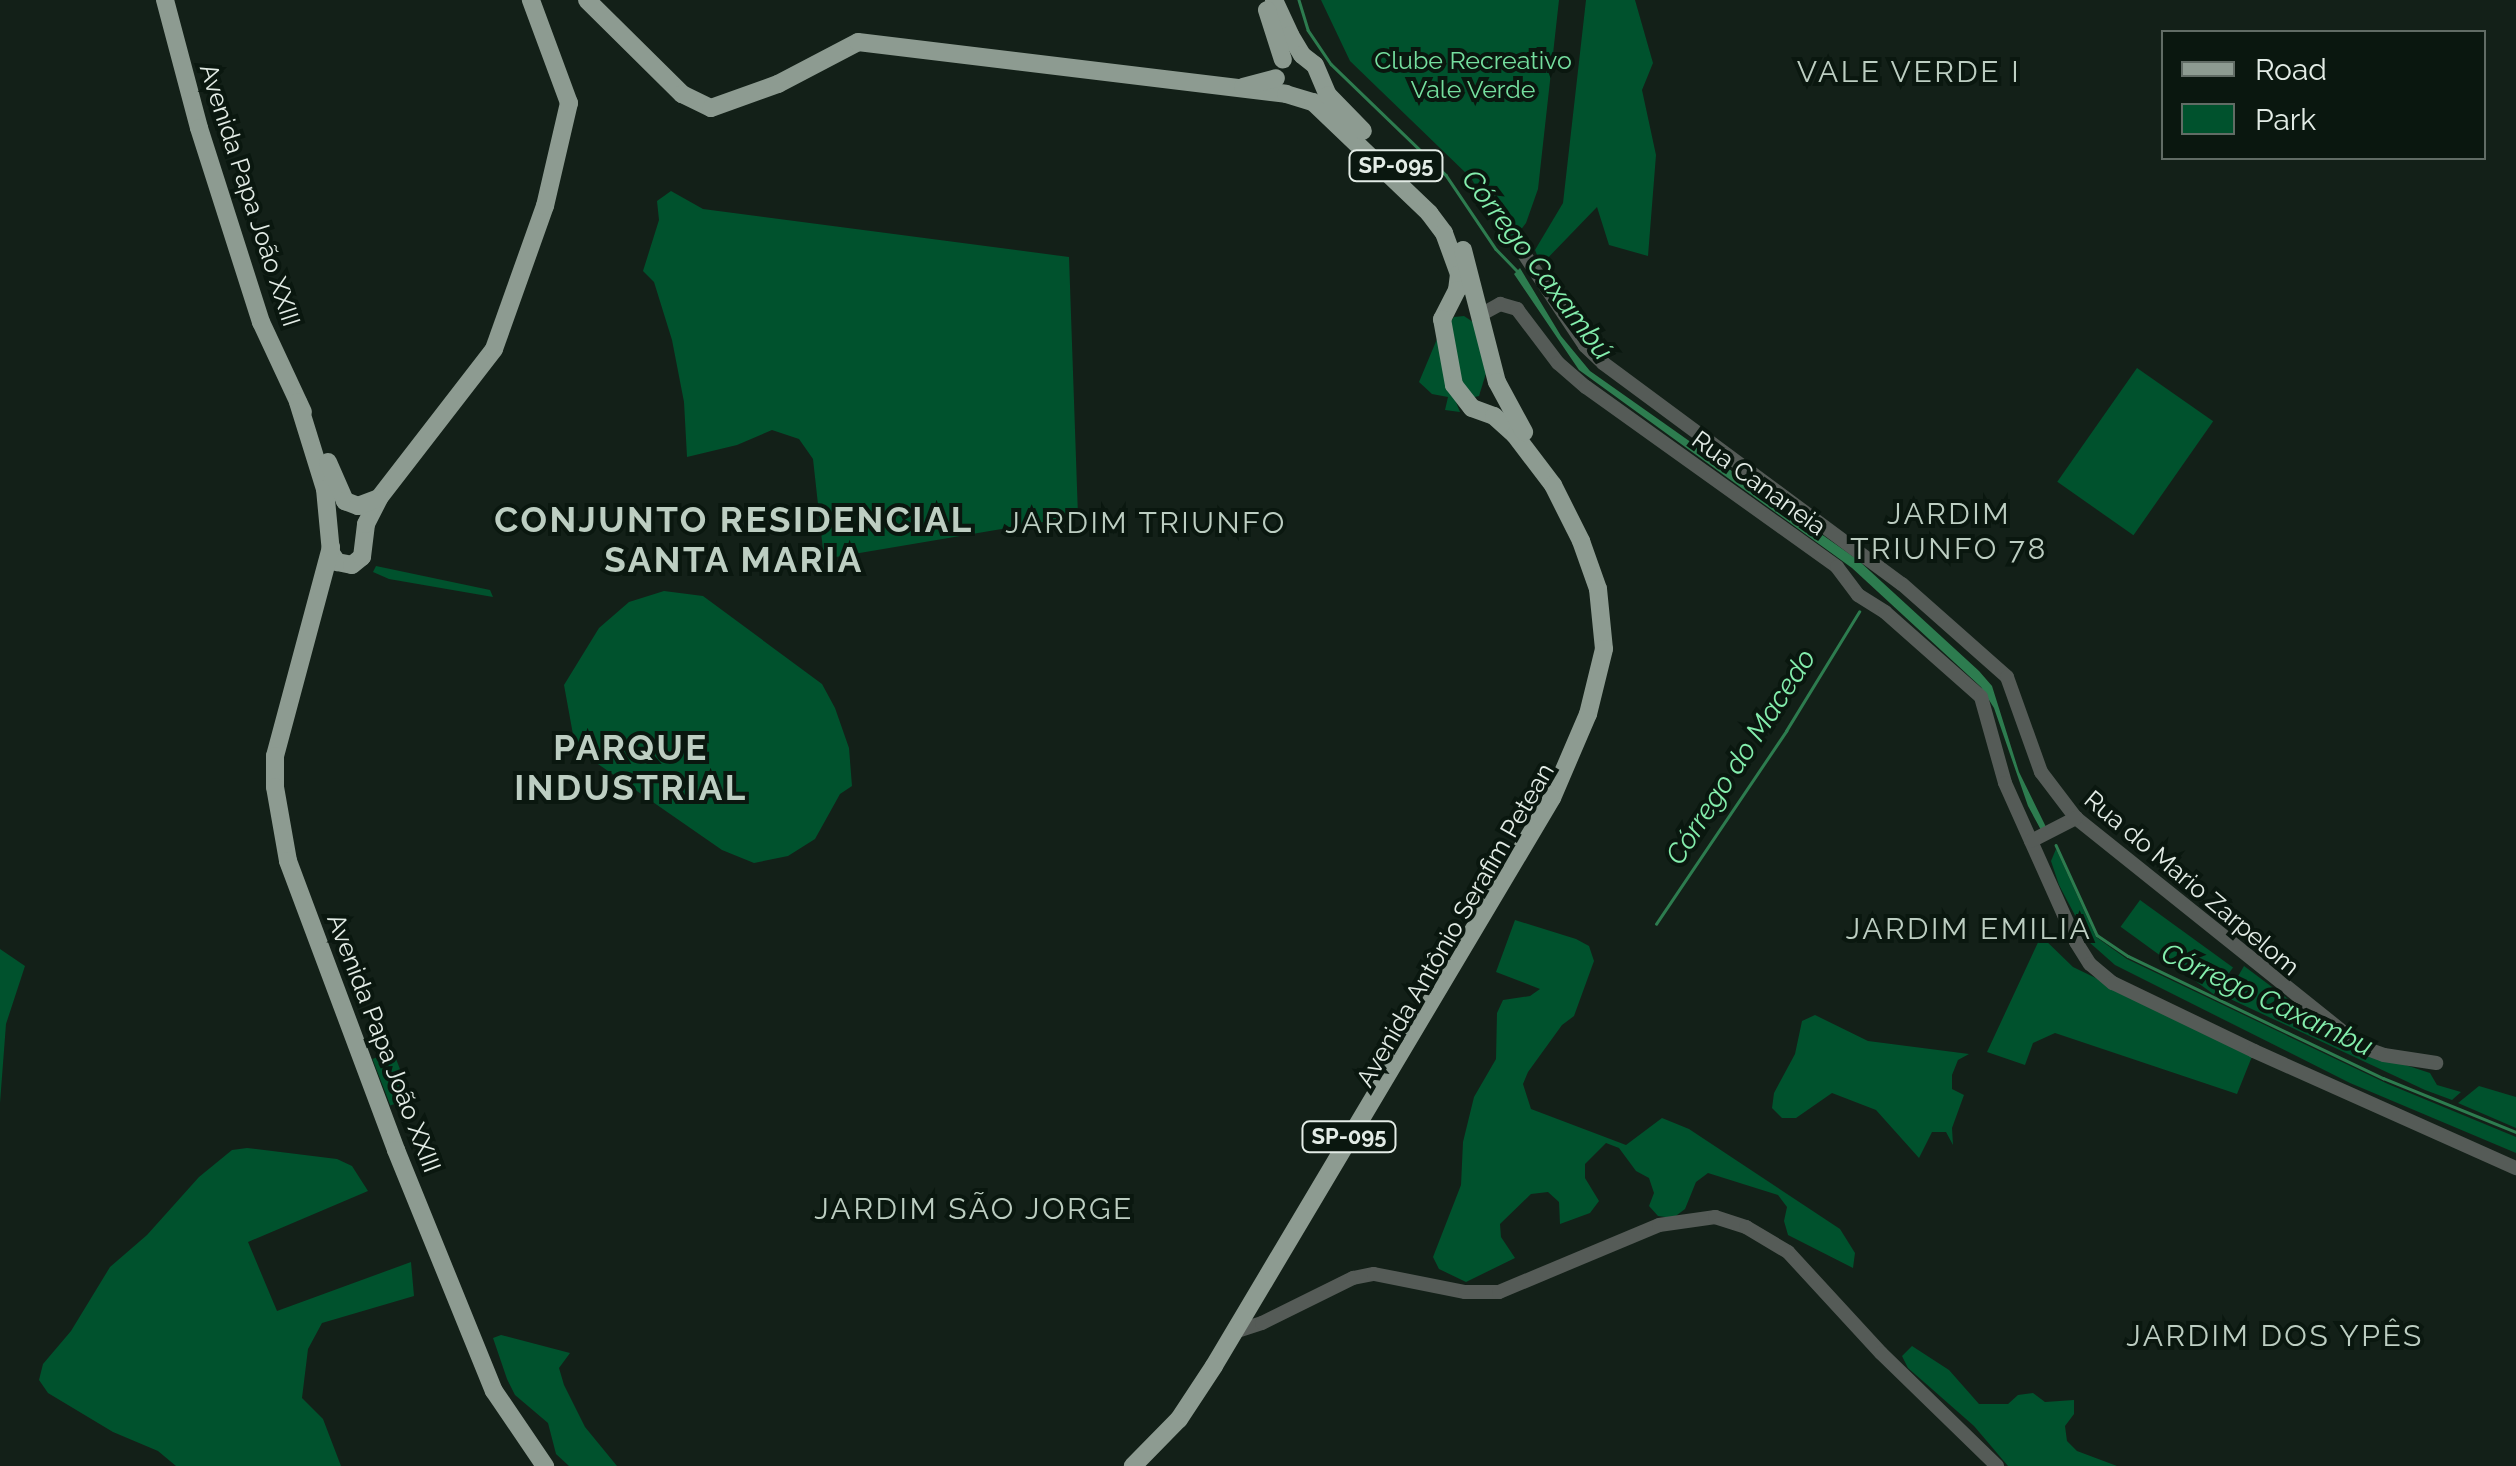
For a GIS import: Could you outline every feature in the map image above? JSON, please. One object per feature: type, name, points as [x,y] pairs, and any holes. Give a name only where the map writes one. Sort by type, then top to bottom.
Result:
[{"type":"main road","name":"Avenida Papa João XXIII","points":[[165,0],[261,322],[340,493],[351,505],[379,498]]},
{"type":"main road","points":[[347,566],[333,558],[332,544],[350,533],[362,542],[379,498],[494,348],[545,206],[568,103],[531,0]]},
{"type":"main road","points":[[587,0],[682,94],[711,108],[778,84],[858,42],[1295,96],[1314,90],[1318,78]]},
{"type":"main road","points":[[1264,0],[1279,69],[1295,96]]},
{"type":"main road","name":"SP-095","points":[[1274,0],[1302,55],[1315,65],[1318,78]]},
{"type":"main road","points":[[1235,89],[1302,55]]},
{"type":"main road","name":"Avenida Antônio Serafim Petean","points":[[1133,1466],[1179,1419],[1260,1306],[1560,803],[1594,728],[1610,678],[1613,613],[1591,537],[1560,480],[1511,413],[1496,382],[1468,259],[1452,228],[1328,95],[1318,78]]},
{"type":"main road","name":"SP-095","points":[[1295,96],[1319,114],[1453,252],[1458,274],[1442,319],[1454,385],[1474,409]]},
{"type":"main road","points":[[1448,309],[1482,314]]},
{"type":"main road","points":[[1474,409],[1496,382]]},
{"type":"main road","name":"Avenida Papa João XXIII","points":[[298,402],[320,465],[332,544],[275,759],[278,814],[288,861],[481,1360],[502,1404],[545,1466]]},
{"type":"main road","name":"Avenida Antônio Serafim Petean","points":[[1149,1466],[1191,1415],[1546,809],[1588,714],[1604,649],[1598,589],[1570,512],[1504,423],[1474,409]]},
{"type":"main road","name":"Avenida Papa João XXIII","points":[[311,616],[334,572],[362,557],[362,542]]},
{"type":"street","name":"Rua do Mario Zarpelom","points":[[1522,252],[1585,346],[1602,363],[1902,584],[2007,677],[2041,772],[2076,818],[2206,926],[2362,1047],[2384,1055],[2436,1063]]},
{"type":"street","name":"Rua Cananeia","points":[[1482,314],[1500,304],[1517,308],[1558,363],[1586,387],[1836,567],[1858,596],[1885,612],[1981,697],[2006,783],[2031,841]]},
{"type":"street","points":[[2076,818],[2031,841],[2076,942],[2090,964],[2114,983],[2262,1054],[2516,1168]]},
{"type":"street","points":[[1240,1331],[1334,1284],[1374,1274],[1465,1292],[1499,1292],[1660,1225],[1714,1217],[1746,1227],[1788,1252],[1881,1353],[1997,1466]]},
{"type":"street","points":[[1260,1306],[1266,1313],[1280,1314]]},
{"type":"green space","name":"Clube Recreativo Vale Verde","points":[[1321,0],[1559,0],[1538,189],[1526,223],[1510,244],[1471,178],[1350,61]]},
{"type":"green space","points":[[1586,0],[1635,0],[1653,63],[1642,90],[1656,155],[1648,256],[1609,245],[1597,207],[1541,265],[1535,250],[1563,203]]},
{"type":"green space","points":[[671,191],[703,209],[1069,257],[1078,516],[824,559],[813,459],[799,439],[772,430],[737,445],[687,457],[684,402],[672,340],[654,282],[643,271],[659,220],[657,201]]},
{"type":"green space","points":[[1464,316],[1473,322],[1486,373],[1479,396],[1470,398],[1463,389],[1450,323],[1454,317]]},
{"type":"green space","points":[[1437,339],[1460,412],[1445,410],[1448,397],[1432,394],[1419,382]]},
{"type":"green space","points":[[2137,368],[2213,421],[2133,535],[2057,482]]},
{"type":"green space","points":[[376,566],[490,590],[493,597],[389,579],[373,572]]},
{"type":"green space","points":[[664,591],[703,596],[822,684],[835,708],[849,748],[852,786],[840,794],[815,839],[788,856],[754,863],[722,850],[585,755],[574,740],[564,685],[599,628],[629,602]]},
{"type":"green space","points":[[2056,849],[2096,937],[2127,959],[2388,1084],[2516,1137],[2516,1153],[2350,1083],[2115,965],[2089,942],[2059,885],[2051,861]]},
{"type":"green space","points":[[2140,900],[2233,968],[2214,994],[2121,927]]},
{"type":"green space","points":[[1515,920],[1576,939],[1589,946],[1594,961],[1574,1016],[1562,1025],[1528,1072],[1523,1084],[1531,1109],[1626,1145],[1662,1118],[1689,1129],[1840,1229],[1855,1253],[1853,1268],[1788,1235],[1784,1221],[1787,1207],[1778,1195],[1708,1173],[1696,1182],[1685,1209],[1673,1218],[1658,1216],[1649,1206],[1654,1193],[1649,1178],[1636,1171],[1619,1148],[1606,1143],[1585,1164],[1585,1178],[1599,1201],[1590,1213],[1560,1224],[1559,1202],[1548,1192],[1531,1194],[1500,1224],[1501,1237],[1515,1258],[1466,1282],[1439,1269],[1433,1257],[1461,1185],[1463,1142],[1474,1097],[1496,1059],[1497,1013],[1503,1000],[1530,996],[1540,989],[1496,972]]},
{"type":"green space","points":[[2041,936],[2073,967],[2253,1054],[2237,1094],[2055,1033],[2033,1043],[2025,1065],[1987,1052]]},
{"type":"green space","points":[[0,949],[25,966],[6,1024],[0,1103]]},
{"type":"green space","points":[[2244,966],[2353,1048],[2430,1073],[2437,1085],[2461,1092],[2452,1100],[2425,1090],[2226,997]]},
{"type":"green space","points":[[1815,1015],[1868,1041],[1969,1054],[1958,1060],[1952,1075],[1952,1089],[1964,1095],[1952,1128],[1953,1145],[1946,1132],[1932,1132],[1919,1158],[1876,1110],[1832,1093],[1796,1118],[1782,1118],[1772,1108],[1774,1093],[1795,1054],[1802,1021]]},
{"type":"green space","points":[[393,1051],[411,1098],[390,1106],[372,1059]]},
{"type":"green space","points":[[2479,1086],[2516,1097],[2516,1128],[2458,1103]]},
{"type":"green space","points":[[247,1148],[337,1159],[352,1166],[368,1191],[248,1242],[277,1311],[411,1262],[414,1296],[322,1323],[308,1349],[302,1398],[323,1419],[341,1466],[176,1466],[158,1451],[113,1432],[48,1393],[39,1380],[43,1364],[71,1331],[110,1267],[147,1235],[199,1177],[232,1150]]},
{"type":"green space","points":[[501,1335],[570,1353],[559,1368],[564,1385],[585,1427],[617,1466],[569,1466],[556,1454],[548,1423],[515,1395],[507,1379],[493,1338]]},
{"type":"green space","points":[[1912,1346],[1949,1370],[1979,1404],[2008,1404],[2018,1395],[2033,1393],[2045,1402],[2074,1400],[2074,1414],[2065,1426],[2067,1441],[2077,1451],[2117,1466],[2008,1466],[1974,1426],[1908,1368],[1902,1356]]},
{"type":"shaded area","points":[[1520,268],[1561,336],[1590,371],[1858,560],[1979,671],[1992,686],[2019,772],[2046,827],[2041,830],[2028,806],[1994,708],[1981,687],[1852,568],[1579,370],[1514,274]]},
{"type":"waterway","name":"Córrego Caxambú","points":[[1299,0],[1308,30],[1331,64],[1446,175],[1496,249],[1518,272]]},
{"type":"waterway","name":"Córrego do Macedo","points":[[1656,924],[1786,731],[1859,612]]},
{"type":"waterway","name":"Córrego Caxambu","points":[[2056,845],[2097,935],[2128,956],[2383,1078],[2516,1132]]},
{"type":"district","name":"VALE VERDE I","points":[[1909,72]]},
{"type":"district","name":"JARDIM TRIUNFO","points":[[1146,523]]},
{"type":"district","name":"JARDIM TRIUNFO 78","points":[[1949,531]]},
{"type":"district","name":"CONJUNTO RESIDENCIAL SANTA MARIA","points":[[734,540]]},
{"type":"district","name":"PARQUE INDUSTRIAL","points":[[631,768]]},
{"type":"district","name":"JARDIM EMILIA","points":[[1969,929]]},
{"type":"district","name":"JARDIM SÃO JORGE","points":[[974,1209]]},
{"type":"district","name":"JARDIM DOS YPÊS","points":[[2275,1336]]}]
